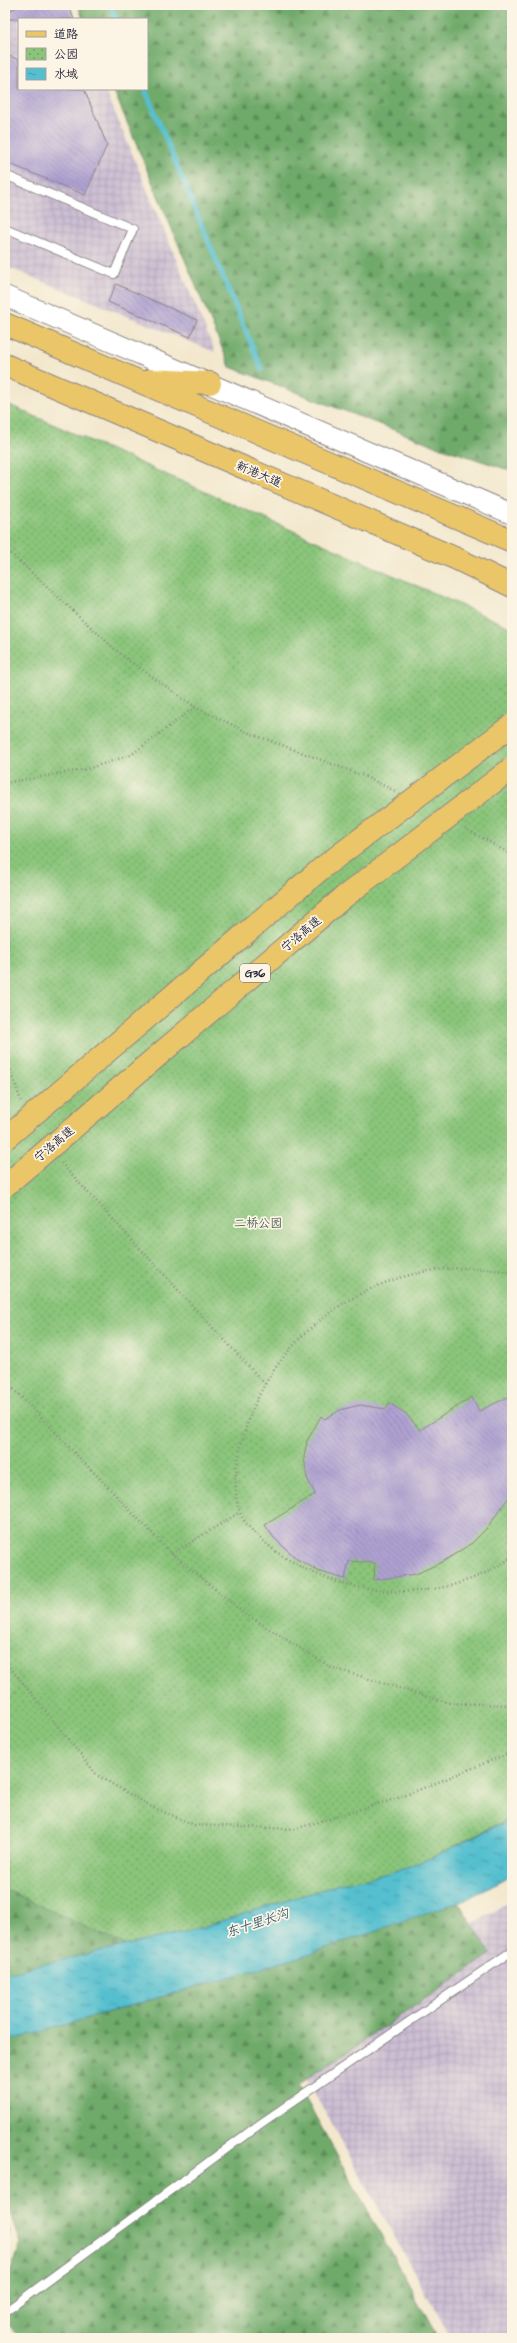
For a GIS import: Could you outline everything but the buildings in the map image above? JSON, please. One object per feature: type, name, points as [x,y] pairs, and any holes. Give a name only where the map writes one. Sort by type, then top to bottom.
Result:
[{"type":"main road","points":[[5,324],[512,541]]},
{"type":"main road","name":"新港大道","points":[[5,364],[450,556],[512,586]]},
{"type":"main road","points":[[136,380],[210,383]]},
{"type":"main road","points":[[5,1139],[322,868],[512,725]]},
{"type":"main road","name":"宁洛高速","points":[[5,1186],[344,897],[512,768]]},
{"type":"street","points":[[5,296],[512,514]]},
{"type":"lane","points":[[5,175],[133,229],[114,274],[5,228]]},
{"type":"lane","points":[[5,2312],[260,2124],[512,1951]]},
{"type":"path","points":[[5,548],[120,654],[195,707],[247,732],[364,776],[397,792]]},
{"type":"path","points":[[5,783],[87,769],[131,755],[195,707]]},
{"type":"path","points":[[464,827],[512,855]]},
{"type":"path","points":[[5,1055],[23,1105]]},
{"type":"path","points":[[58,1160],[265,1384]]},
{"type":"path","points":[[512,1273],[480,1268],[436,1270],[392,1280],[371,1288],[331,1311],[313,1326],[281,1359],[265,1384],[248,1420],[238,1457],[235,1488],[240,1512],[256,1534],[292,1562],[312,1573],[355,1587],[400,1592],[445,1587],[488,1571],[512,1557]]},
{"type":"path","points":[[5,1380],[172,1554],[244,1613],[330,1668],[448,1703],[512,1705]]},
{"type":"path","points":[[172,1554],[240,1512]]},
{"type":"path","points":[[5,1661],[97,1775],[150,1806],[195,1825],[295,1829],[401,1797],[512,1752]]},
{"type":"shaded area","points":[[5,5],[70,5],[76,18],[18,18],[18,90],[105,90],[215,352],[5,266]]},
{"type":"shaded area","points":[[512,1901],[512,2338],[451,2338],[281,2033]]},
{"type":"green space","points":[[78,5],[512,5],[512,471],[436,446],[230,367],[113,90],[148,90],[148,18],[83,18]]},
{"type":"green space","name":"二桥公园","points":[[5,403],[512,628],[512,1817],[345,1901],[133,1949],[5,1889]]},
{"type":"green space","points":[[5,1697],[414,1831],[491,1954],[298,2085],[438,2338],[22,2338],[6,2323],[5,2286],[21,2243],[5,2196]]},
{"type":"water","name":"东十里长沟","points":[[512,1818],[512,1874],[469,1898],[306,1955],[5,2042],[5,1973],[193,1930],[342,1883],[393,1872],[431,1858]]},
{"type":"water","points":[[5,2212],[10,2232],[5,2253]]},
{"type":"waterway","points":[[110,5],[116,18]]},
{"type":"waterway","points":[[145,90],[262,370]]}]
